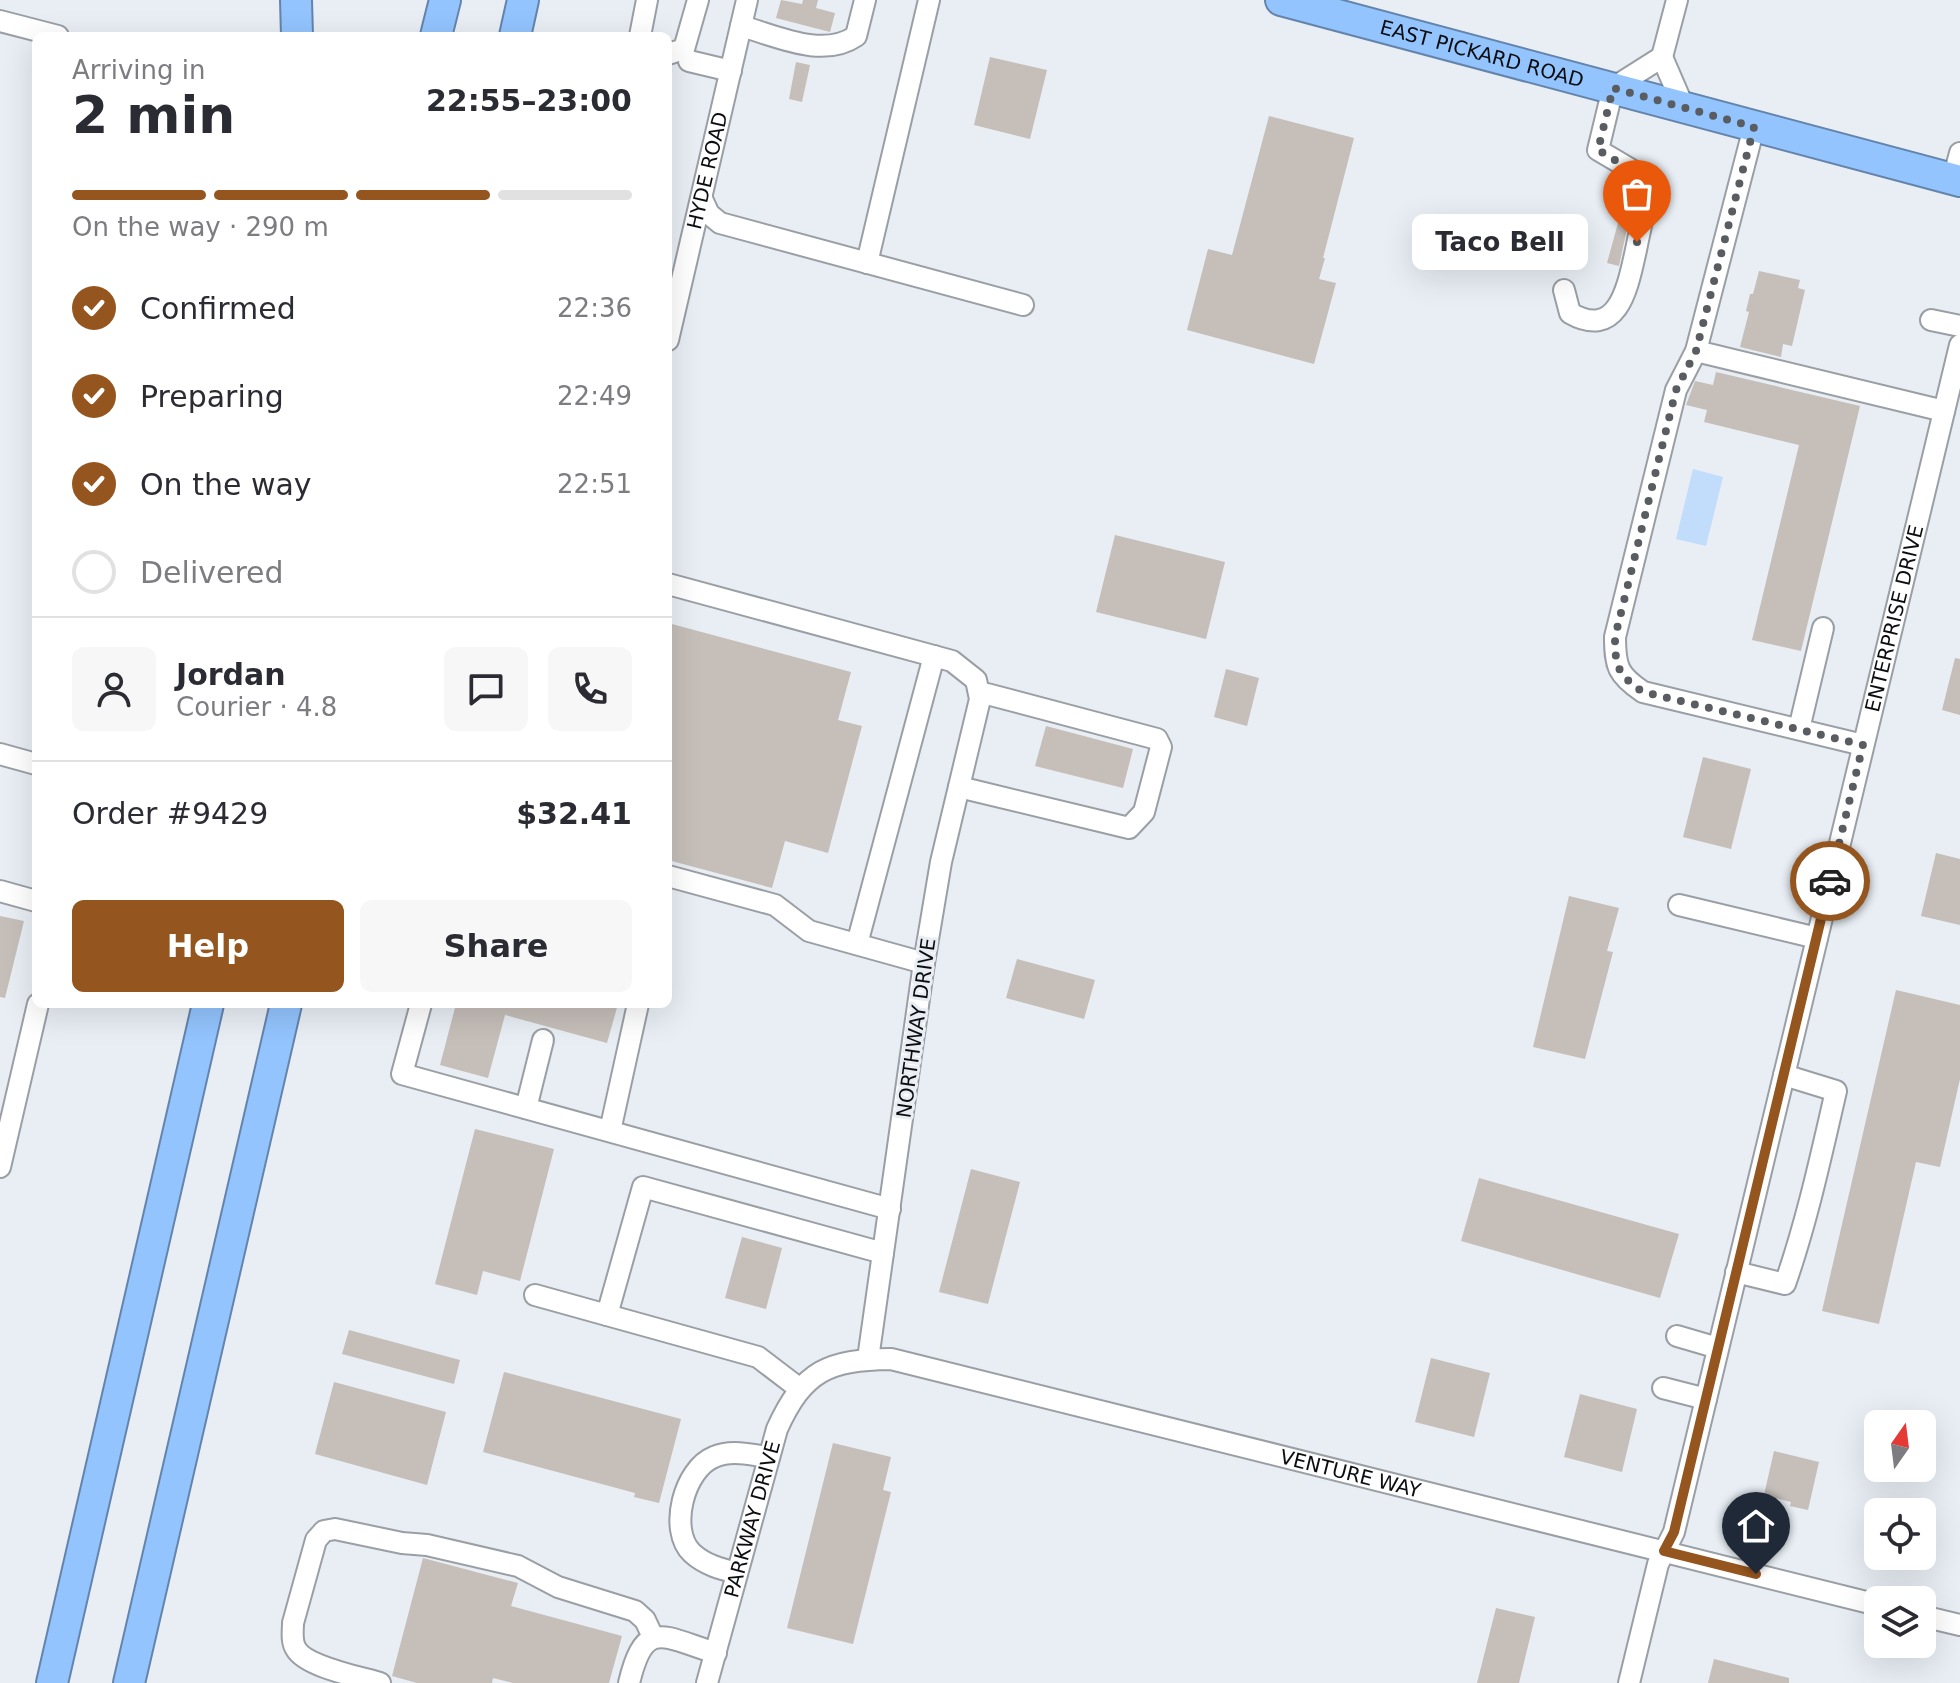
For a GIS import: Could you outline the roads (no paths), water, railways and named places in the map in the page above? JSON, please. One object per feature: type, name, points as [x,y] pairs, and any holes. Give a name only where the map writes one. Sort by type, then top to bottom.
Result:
[{"type":"highway","points":[[296,0],[297,32]]},
{"type":"highway","points":[[437,32],[445,0]]},
{"type":"highway","points":[[516,32],[523,0]]},
{"type":"highway","name":"EAST PICKARD ROAD","points":[[1291,1],[1754,127],[1958,171]]},
{"type":"highway","points":[[52,1683],[207,1008]]},
{"type":"highway","points":[[129,1683],[285,1008]]},
{"type":"street","points":[[641,32],[647,0]]},
{"type":"street","points":[[672,53],[684,49],[698,0]]},
{"type":"street","name":"HYDE ROAD","points":[[672,323],[747,0]]},
{"type":"street","points":[[741,26],[819,47],[844,44],[856,36],[865,0]]},
{"type":"street","points":[[867,263],[929,0]]},
{"type":"street","points":[[1677,0],[1662,57],[1684,108]]},
{"type":"street","points":[[0,21],[43,32]]},
{"type":"street","points":[[1564,290],[1570,313],[1581,320],[1593,321],[1611,314],[1625,297],[1649,188],[1642,176],[1598,150],[1613,88],[1662,57]]},
{"type":"street","points":[[689,61],[731,71]]},
{"type":"street","points":[[1754,127],[1696,351],[1676,390],[1615,637],[1615,661],[1624,679],[1643,692],[1863,745]]},
{"type":"street","points":[[702,199],[709,214],[720,223],[1023,305]]},
{"type":"street","points":[[1931,320],[1960,326]]},
{"type":"street","name":"ENTERPRISE DRIVE","points":[[1629,1683],[1658,1564],[1674,1532],[1960,345]]},
{"type":"street","points":[[1696,351],[1944,411]]},
{"type":"street","points":[[672,585],[952,661],[976,680],[980,699],[987,694],[1065,714],[1157,739],[1161,747],[1144,812],[1129,828],[959,787]]},
{"type":"street","points":[[1799,729],[1823,628]]},
{"type":"street","points":[[857,944],[934,656]]},
{"type":"street","name":"NORTHWAY DRIVE","points":[[868,1359],[941,862],[980,699]]},
{"type":"street","points":[[0,754],[32,763]]},
{"type":"street","points":[[672,877],[775,905],[809,931],[924,963]]},
{"type":"street","points":[[0,891],[32,900]]},
{"type":"street","points":[[1679,905],[1817,938]]},
{"type":"street","points":[[0,1167],[37,1008]]},
{"type":"street","points":[[420,1008],[402,1074],[890,1209]]},
{"type":"street","points":[[610,1131],[637,1008]]},
{"type":"street","points":[[526,1108],[543,1040]]},
{"type":"street","points":[[1736,1272],[1785,1284],[1820,1162],[1836,1091],[1784,1075]]},
{"type":"street","points":[[607,1315],[643,1187],[883,1253]]},
{"type":"street","points":[[535,1295],[758,1357],[800,1389]]},
{"type":"street","points":[[1677,1336],[1718,1348]]},
{"type":"street","name":"VENTURE WAY","points":[[821,1370],[868,1359],[891,1359],[1864,1601]]},
{"type":"street","name":"PARKWAY DRIVE","points":[[707,1683],[777,1429],[800,1389],[821,1370]]},
{"type":"street","points":[[1663,1388],[1706,1399]]},
{"type":"street","points":[[737,1573],[709,1565],[692,1553],[682,1539],[681,1519],[685,1497],[695,1470],[712,1457],[734,1452],[769,1457]]},
{"type":"street","points":[[380,1683],[306,1659],[296,1649],[292,1637],[293,1623],[316,1540],[324,1531],[350,1530],[518,1566],[558,1587],[635,1611],[645,1620],[653,1637]]},
{"type":"street","points":[[1936,1619],[1960,1625]]},
{"type":"street","points":[[629,1683],[638,1650],[653,1637],[716,1653]]},
{"type":"place","name":"Taco Bell","points":[[1637,242]]}]
